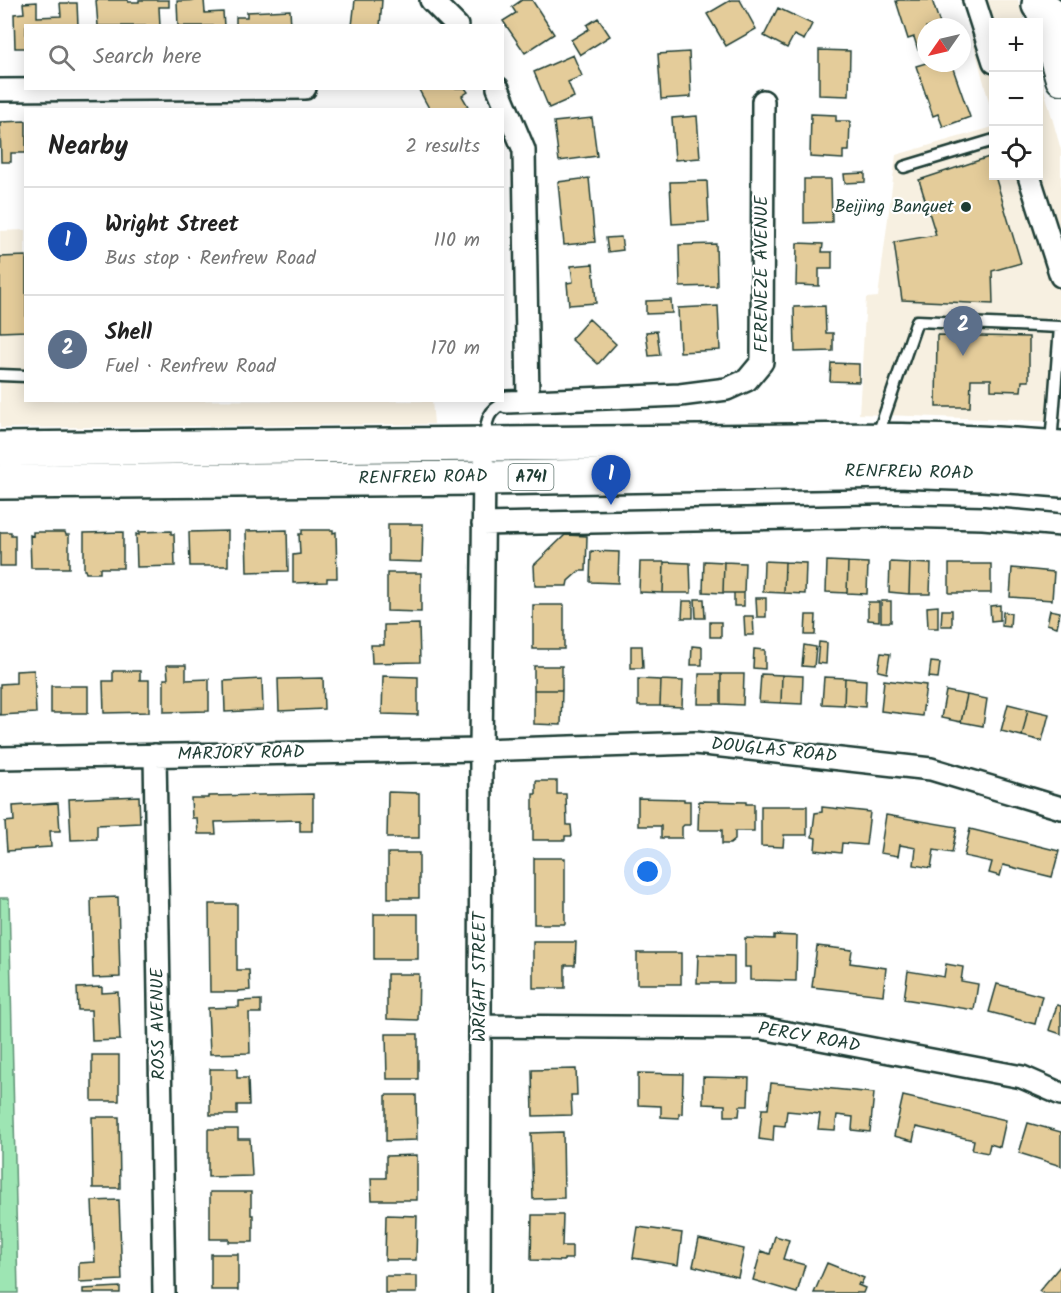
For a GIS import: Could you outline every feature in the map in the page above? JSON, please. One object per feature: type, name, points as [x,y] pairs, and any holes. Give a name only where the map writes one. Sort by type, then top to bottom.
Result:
[{"type":"main road","name":"RENFREW ROAD","points":[[0,449],[876,440],[990,442],[1056,447]]},
{"type":"main road","name":"RENFREW ROAD","points":[[0,482],[483,478],[897,471],[1061,480]]},
{"type":"street","points":[[432,0],[453,24]]},
{"type":"street","points":[[974,0],[989,49]]},
{"type":"street","points":[[1046,9],[1061,79]]},
{"type":"street","points":[[0,90],[24,90]]},
{"type":"street","points":[[499,90],[524,150],[518,401]]},
{"type":"street","name":"FERENEZE AVENUE","points":[[518,401],[680,395],[727,390],[747,380],[762,362],[763,101]]},
{"type":"street","points":[[1030,180],[1061,276]]},
{"type":"street","name":"WRIGHT STREET","points":[[479,1293],[481,750],[485,444]]},
{"type":"street","points":[[483,524],[894,516],[983,518],[1061,525]]},
{"type":"street","name":"DOUGLAS ROAD","points":[[481,750],[695,743],[931,769],[1061,808]]},
{"type":"street","name":"MARJORY ROAD","points":[[0,758],[481,750]]},
{"type":"street","name":"ROSS AVENUE","points":[[155,755],[164,1293]]},
{"type":"street","name":"PERCY ROAD","points":[[480,1026],[762,1028],[1022,1077],[1061,1094]]},
{"type":"lane","points":[[904,167],[989,141]]},
{"type":"lane","points":[[876,440],[917,321],[929,321],[1060,327],[1056,447]]},
{"type":"lane","points":[[0,375],[24,376]]},
{"type":"lane","points":[[485,444],[486,424],[491,412],[498,406],[518,401]]},
{"type":"shaded area","points":[[962,0],[1018,0],[1024,18],[989,18],[989,102],[971,34],[971,18],[967,18]]},
{"type":"shaded area","points":[[1043,85],[1061,150],[1061,422],[859,414],[866,298],[878,297],[896,155],[989,128],[989,180],[1043,180]]},
{"type":"shaded area","points":[[24,230],[24,402],[432,402],[434,424],[0,428],[0,231]]},
{"type":"green space","points":[[0,898],[9,898],[18,1293],[0,1293]]},
{"type":"building","points":[[96,0],[139,2],[139,0],[169,0],[169,7],[159,7],[160,24],[98,24]]},
{"type":"building","points":[[204,0],[205,13],[223,12],[224,24],[178,24],[177,1]]},
{"type":"building","points":[[355,0],[382,0],[380,24],[352,24]]},
{"type":"building","points":[[522,0],[532,0],[554,34],[525,53],[503,21],[516,13],[512,7]]},
{"type":"building","points":[[731,0],[740,0],[756,29],[726,46],[707,14]]},
{"type":"building","points":[[932,0],[938,18],[917,18],[917,47],[914,37],[908,39],[896,1]]},
{"type":"building","points":[[37,2],[37,17],[61,16],[60,3],[77,3],[78,24],[24,24],[24,48],[15,48],[14,14],[24,13],[23,3]]},
{"type":"building","points":[[778,8],[812,24],[804,40],[794,35],[787,48],[764,36]]},
{"type":"building","points":[[290,10],[291,24],[236,24],[236,17],[247,17],[247,12]]},
{"type":"building","points":[[598,18],[610,36],[580,55],[571,40],[589,29],[587,25]]},
{"type":"building","points":[[819,50],[850,51],[849,96],[819,95]]},
{"type":"building","points":[[689,52],[691,97],[661,99],[658,54]]},
{"type":"building","points":[[573,55],[582,76],[568,82],[574,97],[549,108],[534,72]]},
{"type":"building","points":[[918,72],[954,72],[970,117],[943,127],[938,114],[933,116]]},
{"type":"building","points":[[419,90],[466,90],[468,92],[462,96],[468,106],[466,108],[429,108]]},
{"type":"building","points":[[811,114],[836,115],[836,121],[850,121],[849,151],[843,151],[843,159],[810,157]]},
{"type":"building","points":[[697,116],[700,158],[675,160],[672,118]]},
{"type":"building","points":[[592,118],[597,156],[559,161],[554,122]]},
{"type":"building","points":[[24,121],[24,153],[11,153],[11,162],[1,162],[0,122]]},
{"type":"building","name":"Beijing Banquet","points":[[989,157],[989,180],[996,180],[1021,263],[992,271],[993,304],[902,300],[894,242],[936,235],[919,180]]},
{"type":"building","points":[[865,173],[865,182],[845,183],[844,174]]},
{"type":"building","points":[[589,178],[595,242],[564,245],[558,182]]},
{"type":"building","points":[[804,179],[831,179],[832,222],[804,223]]},
{"type":"building","points":[[707,181],[709,222],[672,224],[670,182]]},
{"type":"building","points":[[621,237],[623,250],[608,252],[606,238]]},
{"type":"building","points":[[797,243],[823,244],[822,252],[832,252],[832,269],[819,269],[819,286],[796,285]]},
{"type":"building","points":[[716,244],[717,286],[680,287],[679,245]]},
{"type":"building","points":[[24,256],[24,331],[0,332],[0,257]]},
{"type":"building","points":[[593,264],[596,303],[569,305],[567,283],[573,282],[571,266]]},
{"type":"building","points":[[671,300],[672,313],[646,314],[646,301]]},
{"type":"building","points":[[718,306],[720,350],[680,352],[678,308]]},
{"type":"building","points":[[825,306],[826,333],[833,333],[833,351],[795,352],[794,307]]},
{"type":"building","points":[[589,319],[616,344],[598,364],[571,339]]},
{"type":"building","points":[[657,331],[660,355],[649,356],[646,332]]},
{"type":"building","points":[[937,335],[1029,337],[1029,381],[1022,381],[1021,391],[991,390],[991,379],[971,379],[970,407],[936,407]]},
{"type":"building","points":[[831,363],[859,364],[859,382],[830,381]]},
{"type":"building","points":[[388,524],[423,524],[422,562],[388,561]]},
{"type":"building","points":[[287,530],[288,571],[247,572],[246,531]]},
{"type":"building","points":[[302,530],[333,530],[333,533],[336,532],[337,578],[327,578],[327,582],[293,583],[293,555],[300,554],[299,534],[302,534]]},
{"type":"building","points":[[171,531],[171,534],[174,534],[175,566],[137,567],[136,534]]},
{"type":"building","points":[[228,531],[228,566],[190,566],[189,532]]},
{"type":"building","points":[[0,532],[11,532],[11,535],[15,535],[15,566],[0,566]]},
{"type":"building","points":[[33,532],[65,532],[69,535],[69,568],[31,568],[30,535],[33,536]]},
{"type":"building","points":[[123,532],[123,568],[100,568],[100,573],[86,573],[84,570],[84,533]]},
{"type":"building","points":[[565,535],[587,536],[586,571],[579,571],[568,581],[567,586],[535,586],[534,565]]},
{"type":"building","points":[[591,551],[619,552],[618,583],[590,582]]},
{"type":"building","points":[[704,561],[724,562],[723,593],[703,592]]},
{"type":"building","points":[[764,561],[785,562],[784,593],[763,592]]},
{"type":"building","points":[[827,561],[848,562],[847,593],[826,592]]},
{"type":"building","points":[[640,562],[664,562],[663,593],[639,592]]},
{"type":"building","points":[[664,562],[690,563],[691,593],[663,593]]},
{"type":"building","points":[[724,562],[745,563],[744,593],[723,593]]},
{"type":"building","points":[[785,562],[806,563],[805,594],[784,593]]},
{"type":"building","points":[[848,562],[868,563],[867,594],[847,593]]},
{"type":"building","points":[[890,562],[910,563],[909,594],[889,592]]},
{"type":"building","points":[[910,563],[931,564],[930,594],[909,594]]},
{"type":"building","points":[[949,564],[991,564],[991,593],[949,593]]},
{"type":"building","points":[[1012,568],[1054,572],[1052,600],[1010,597]]},
{"type":"building","points":[[387,573],[421,573],[421,612],[387,611]]},
{"type":"building","points":[[734,593],[744,593],[744,606],[734,606]]},
{"type":"building","points":[[756,598],[766,598],[766,617],[757,617]]},
{"type":"building","points":[[695,599],[704,599],[705,618],[696,618]]},
{"type":"building","points":[[683,601],[693,601],[693,618],[682,618]]},
{"type":"building","points":[[881,601],[891,601],[891,622],[881,622]]},
{"type":"building","points":[[868,602],[879,602],[879,621],[868,620]]},
{"type":"building","points":[[533,605],[564,605],[564,649],[533,649]]},
{"type":"building","points":[[1000,605],[1000,620],[991,621],[990,606]]},
{"type":"building","points":[[938,606],[938,628],[928,628],[927,607]]},
{"type":"building","points":[[942,610],[952,610],[952,626],[941,626]]},
{"type":"building","points":[[1050,610],[1060,612],[1057,627],[1047,624]]},
{"type":"building","points":[[1003,612],[1011,613],[1010,627],[1002,626]]},
{"type":"building","points":[[806,615],[816,615],[815,635],[805,635]]},
{"type":"building","points":[[744,616],[753,616],[754,635],[745,635]]},
{"type":"building","points":[[710,622],[721,622],[721,637],[710,637]]},
{"type":"building","points":[[419,624],[420,662],[372,663],[371,645],[384,645],[384,625]]},
{"type":"building","points":[[819,642],[827,643],[826,664],[817,663]]},
{"type":"building","points":[[804,645],[816,647],[814,667],[802,666]]},
{"type":"building","points":[[631,646],[642,646],[643,668],[631,668]]},
{"type":"building","points":[[692,646],[702,647],[702,665],[691,665]]},
{"type":"building","points":[[754,649],[765,650],[765,669],[753,668]]},
{"type":"building","points":[[881,653],[890,654],[887,673],[878,671]]},
{"type":"building","points":[[931,662],[940,663],[938,678],[929,677]]},
{"type":"building","points":[[167,665],[186,665],[186,680],[209,679],[209,711],[164,712],[164,679],[168,679]]},
{"type":"building","points":[[534,666],[562,666],[562,690],[534,690]]},
{"type":"building","points":[[34,670],[36,713],[0,715],[0,684],[16,683],[16,671]]},
{"type":"building","points":[[113,671],[140,671],[140,680],[149,680],[149,712],[104,713],[103,681],[113,681]]},
{"type":"building","points":[[699,674],[721,674],[721,704],[698,704]]},
{"type":"building","points":[[721,674],[744,674],[743,705],[721,704]]},
{"type":"building","points":[[761,674],[782,675],[781,703],[759,702]]},
{"type":"building","points":[[782,675],[803,676],[802,704],[781,703]]},
{"type":"building","points":[[383,676],[418,677],[418,715],[382,714]]},
{"type":"building","points":[[824,677],[845,678],[844,705],[822,704]]},
{"type":"building","points":[[323,678],[324,709],[279,711],[278,679]]},
{"type":"building","points":[[845,678],[866,680],[865,707],[844,705]]},
{"type":"building","points":[[262,679],[263,710],[225,712],[224,681]]},
{"type":"building","points":[[638,679],[661,680],[660,706],[638,706]]},
{"type":"building","points":[[661,680],[683,681],[682,707],[660,706]]},
{"type":"building","points":[[884,680],[926,685],[922,716],[881,711]]},
{"type":"building","points":[[51,686],[88,686],[88,713],[51,713]]},
{"type":"building","points":[[534,690],[562,690],[561,725],[534,724]]},
{"type":"building","points":[[946,691],[967,695],[961,722],[941,718]]},
{"type":"building","points":[[967,695],[987,699],[983,726],[961,722]]},
{"type":"building","points":[[1008,704],[1028,709],[1022,736],[1001,731]]},
{"type":"building","points":[[1028,709],[1049,714],[1042,741],[1022,736]]},
{"type":"building","points":[[536,781],[557,781],[557,794],[566,794],[567,825],[571,825],[572,836],[565,836],[565,840],[533,840],[533,794],[536,794]]},
{"type":"building","points":[[388,792],[419,793],[419,838],[387,838]]},
{"type":"building","points":[[313,794],[312,831],[300,831],[300,820],[215,822],[216,834],[198,834],[197,818],[192,818],[191,798]]},
{"type":"building","points":[[139,796],[140,823],[97,825],[97,839],[71,840],[69,799]]},
{"type":"building","points":[[638,798],[690,801],[690,825],[682,827],[682,838],[661,838],[661,826],[638,826]]},
{"type":"building","points":[[699,801],[754,804],[754,831],[735,831],[735,840],[730,844],[722,844],[722,830],[698,830]]},
{"type":"building","points":[[58,803],[60,831],[50,831],[51,847],[7,851],[5,822],[14,821],[13,806]]},
{"type":"building","points":[[761,806],[807,806],[807,835],[784,835],[783,847],[761,846]]},
{"type":"building","points":[[822,807],[870,812],[866,845],[842,843],[841,853],[815,850],[816,838],[812,837],[815,813],[822,812]]},
{"type":"building","points":[[886,815],[957,827],[952,853],[934,850],[931,868],[914,865],[916,848],[900,845],[898,856],[880,853]]},
{"type":"building","points":[[970,829],[1059,851],[1052,877],[1003,865],[1000,876],[989,873],[992,862],[964,856]]},
{"type":"building","points":[[388,853],[419,853],[419,898],[388,898]]},
{"type":"building","points":[[534,858],[565,858],[565,924],[534,924]]},
{"type":"building","points":[[118,897],[120,977],[93,978],[91,898]]},
{"type":"building","points":[[209,904],[237,904],[237,970],[249,970],[250,990],[210,992]]},
{"type":"building","points":[[374,914],[418,914],[418,959],[374,959]]},
{"type":"building","points":[[774,935],[797,936],[796,981],[750,980],[750,967],[745,967],[745,938],[774,939]]},
{"type":"building","points":[[533,942],[576,942],[575,965],[565,965],[565,988],[533,988]]},
{"type":"building","points":[[817,946],[852,950],[850,963],[886,968],[883,995],[812,987]]},
{"type":"building","points":[[637,953],[681,953],[681,984],[637,984]]},
{"type":"building","points":[[698,955],[734,956],[734,983],[697,983]]},
{"type":"building","points":[[946,964],[963,967],[961,981],[978,984],[974,1010],[904,999],[908,971],[944,977]]},
{"type":"building","points":[[387,974],[419,974],[418,1020],[387,1019]]},
{"type":"building","points":[[997,984],[1042,996],[1035,1024],[989,1012]]},
{"type":"building","points":[[102,987],[102,993],[118,992],[120,1040],[92,1041],[91,1010],[78,1010],[77,988]]},
{"type":"building","points":[[261,1000],[261,1013],[249,1013],[250,1053],[210,1054],[208,1008],[239,1007],[239,1001]]},
{"type":"building","points":[[1057,1005],[1061,1006],[1061,1034],[1049,1030]]},
{"type":"building","points":[[386,1034],[418,1034],[418,1079],[387,1079]]},
{"type":"building","points":[[92,1055],[119,1055],[119,1101],[92,1101]]},
{"type":"building","points":[[210,1069],[237,1069],[237,1078],[248,1078],[249,1105],[237,1105],[237,1115],[210,1115]]},
{"type":"building","points":[[576,1069],[577,1095],[571,1095],[572,1115],[533,1116],[532,1070]]},
{"type":"building","points":[[638,1073],[683,1074],[682,1114],[679,1113],[679,1118],[661,1117],[661,1106],[638,1105]]},
{"type":"building","points":[[703,1077],[749,1078],[748,1106],[740,1106],[739,1116],[725,1116],[725,1105],[703,1104]]},
{"type":"building","points":[[771,1083],[874,1093],[870,1132],[852,1130],[853,1117],[837,1115],[835,1130],[818,1129],[820,1114],[787,1111],[785,1126],[774,1125],[773,1141],[759,1139],[762,1109],[768,1109]]},
{"type":"building","points":[[386,1095],[416,1095],[417,1140],[386,1141]]},
{"type":"building","points":[[903,1096],[1006,1120],[1000,1147],[990,1144],[988,1153],[972,1150],[974,1140],[916,1127],[913,1141],[894,1136]]},
{"type":"building","points":[[92,1117],[119,1117],[120,1188],[93,1188]]},
{"type":"building","points":[[1028,1123],[1061,1132],[1061,1166],[1019,1153]]},
{"type":"building","points":[[208,1129],[238,1129],[238,1139],[250,1139],[252,1176],[208,1177]]},
{"type":"building","points":[[563,1132],[564,1198],[533,1199],[531,1133]]},
{"type":"building","points":[[417,1155],[417,1200],[372,1200],[371,1178],[386,1178],[386,1156]]},
{"type":"building","points":[[210,1192],[251,1192],[253,1242],[210,1239]]},
{"type":"building","points":[[119,1200],[122,1280],[79,1282],[79,1263],[95,1262],[92,1201]]},
{"type":"building","points":[[386,1215],[417,1216],[416,1260],[385,1260]]},
{"type":"building","points":[[532,1215],[563,1215],[562,1246],[572,1246],[572,1259],[564,1259],[564,1261],[531,1260]]},
{"type":"building","points":[[638,1227],[682,1233],[678,1265],[633,1258]]},
{"type":"building","points":[[775,1236],[789,1240],[783,1259],[805,1265],[797,1293],[753,1280],[761,1251],[770,1254]]},
{"type":"building","points":[[699,1239],[744,1249],[738,1277],[693,1266]]},
{"type":"building","points":[[211,1254],[238,1254],[238,1290],[211,1290]]},
{"type":"building","points":[[827,1263],[864,1278],[858,1285],[865,1288],[863,1293],[814,1293]]},
{"type":"building","points":[[1061,1265],[1061,1293],[1039,1291]]},
{"type":"building","points":[[385,1276],[417,1276],[417,1293],[385,1293]]},
{"type":"building","points":[[120,1287],[120,1293],[83,1293],[83,1289]]},
{"type":"place","name":"Beijing Banquet","points":[[966,207]]},
{"type":"place","name":"Shell","points":[[963,356]]},
{"type":"place","name":"Wright Street","points":[[611,505]]}]
